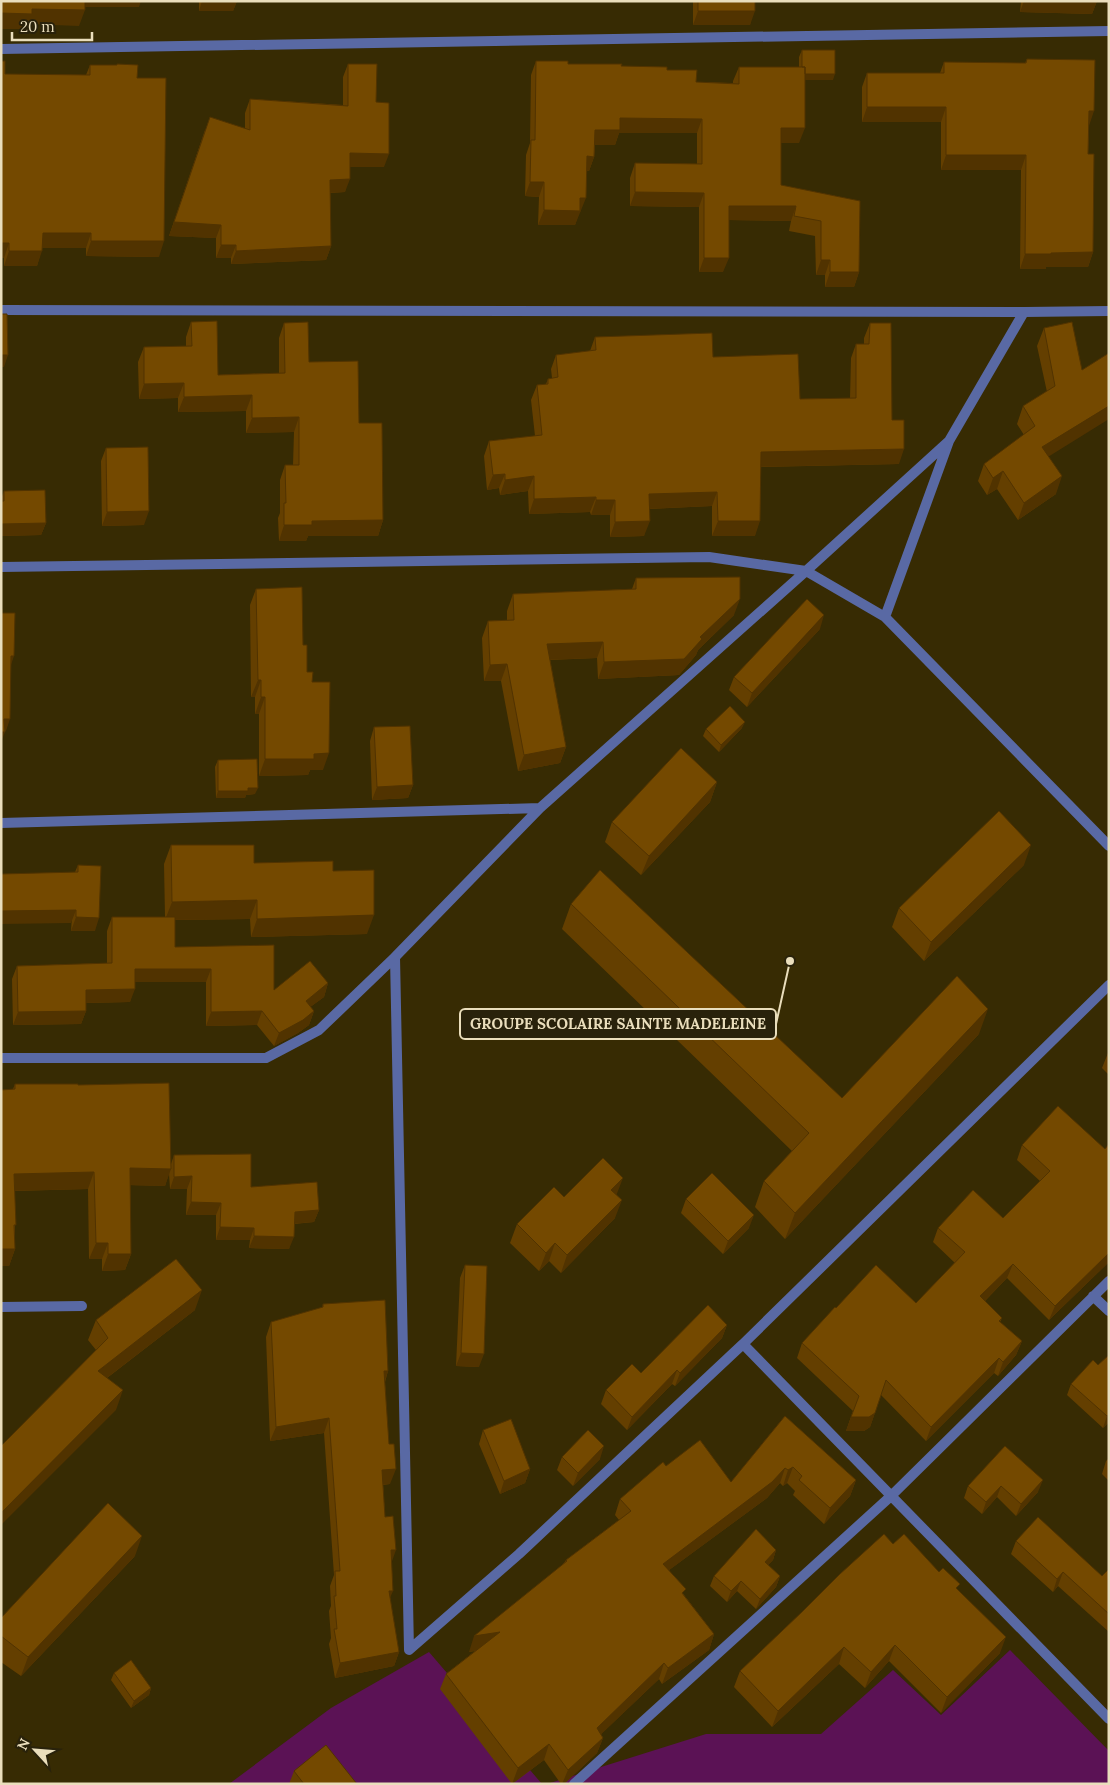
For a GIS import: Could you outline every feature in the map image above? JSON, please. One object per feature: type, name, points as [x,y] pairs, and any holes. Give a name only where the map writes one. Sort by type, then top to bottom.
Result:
[{"type":"street","points":[[1,49],[1109,31]]},
{"type":"street","points":[[1,310],[1024,312],[1109,310]]},
{"type":"street","points":[[884,617],[948,441],[1024,312]]},
{"type":"street","points":[[1,1058],[266,1058],[320,1030],[395,957],[540,808],[806,571],[948,441]]},
{"type":"street","points":[[1,567],[709,557],[806,571],[884,617],[1109,846]]},
{"type":"street","points":[[1,823],[540,808]]},
{"type":"street","points":[[395,957],[409,1650],[519,1554],[743,1344],[1109,985]]},
{"type":"street","points":[[574,1784],[891,1496],[1109,1281]]},
{"type":"street","points":[[1094,1296],[1109,1311]]},
{"type":"street","points":[[1,1307],[82,1306]]},
{"type":"street","points":[[743,1344],[1109,1719]]},
{"type":"shaded area","points":[[1010,1650],[1109,1751],[1109,1784],[547,1784],[706,1734],[821,1734],[893,1670],[941,1715]]},
{"type":"shaded area","points":[[429,1652],[542,1784],[229,1784],[331,1708]]},
{"type":"building","points":[[1,1],[85,1],[85,10],[32,9],[32,14],[1,13]]},
{"type":"building","points":[[698,1],[755,1],[755,11],[698,11]]},
{"type":"building","points":[[802,50],[835,50],[835,74],[805,74],[805,67],[802,67]]},
{"type":"building","points":[[1027,59],[1095,60],[1094,111],[1089,111],[1088,154],[1094,154],[1093,252],[1025,254],[1026,155],[946,155],[946,107],[867,107],[867,73],[944,73],[944,62],[1026,63]]},
{"type":"building","points":[[1,61],[5,61],[5,74],[90,75],[90,65],[117,64],[138,65],[137,78],[166,78],[164,241],[91,241],[91,233],[43,233],[42,251],[9,251],[9,243],[1,243]]},
{"type":"building","points":[[536,61],[568,61],[568,64],[622,64],[621,66],[667,67],[667,70],[697,70],[696,82],[739,84],[739,67],[805,67],[805,128],[781,128],[781,185],[860,201],[859,272],[830,272],[830,260],[821,260],[821,221],[794,216],[796,206],[729,206],[729,258],[704,258],[704,193],[635,192],[635,163],[702,164],[702,119],[620,118],[620,130],[595,130],[594,157],[587,156],[586,198],[580,198],[580,211],[544,210],[544,182],[530,182],[531,140],[535,140]]},
{"type":"building","points":[[348,64],[377,64],[376,102],[389,103],[389,154],[350,153],[350,179],[330,180],[331,246],[236,251],[236,245],[221,245],[221,225],[174,222],[210,117],[250,130],[250,99],[348,106]]},
{"type":"building","points":[[1,314],[7,314],[8,355],[1,355]]},
{"type":"building","points":[[217,321],[218,375],[285,373],[284,323],[308,322],[309,362],[358,361],[359,423],[382,423],[383,520],[312,521],[312,525],[284,525],[284,503],[286,503],[285,465],[299,465],[299,417],[252,418],[252,395],[184,397],[184,383],[144,384],[144,347],[192,346],[191,322]]},
{"type":"building","points":[[1072,322],[1082,370],[1109,353],[1109,406],[1042,447],[1062,476],[1024,503],[1003,471],[993,478],[984,464],[1035,426],[1023,406],[1055,386],[1044,328]]},
{"type":"building","points":[[870,323],[891,323],[892,420],[904,420],[904,449],[761,452],[760,521],[718,521],[717,492],[649,494],[650,521],[615,522],[615,500],[596,500],[596,497],[534,499],[534,476],[505,480],[505,474],[493,475],[489,441],[542,435],[537,385],[548,384],[548,379],[558,377],[556,355],[596,350],[595,337],[712,333],[713,357],[798,354],[800,399],[856,398],[856,344],[869,344]]},
{"type":"building","points":[[148,447],[149,511],[107,512],[106,448]]},
{"type":"building","points":[[45,490],[46,523],[1,524],[1,501],[4,501],[4,491]]},
{"type":"building","points":[[740,577],[740,599],[700,637],[702,639],[684,659],[604,662],[603,642],[547,644],[566,747],[524,755],[507,664],[490,665],[488,621],[514,620],[513,594],[636,589],[636,578]]},
{"type":"building","points":[[302,587],[303,645],[307,645],[307,672],[313,672],[312,682],[330,682],[329,753],[314,754],[314,759],[265,759],[265,697],[261,697],[261,680],[258,680],[256,589]]},
{"type":"building","points":[[807,599],[824,615],[752,693],[734,677]]},
{"type":"building","points":[[1,609],[2,613],[15,613],[14,656],[11,656],[10,719],[4,719],[5,732],[1,732]]},
{"type":"building","points":[[730,706],[745,722],[721,745],[706,729]]},
{"type":"building","points":[[410,726],[413,785],[377,787],[374,727]]},
{"type":"building","points":[[681,748],[717,782],[649,856],[612,822]]},
{"type":"building","points":[[257,759],[258,788],[248,788],[248,791],[218,791],[218,760]]},
{"type":"building","points":[[999,811],[1031,845],[931,942],[899,908]]},
{"type":"building","points":[[171,845],[254,845],[254,863],[333,861],[333,871],[374,870],[374,915],[257,919],[257,900],[172,902]]},
{"type":"building","points":[[78,865],[101,866],[99,918],[76,917],[76,910],[1,911],[1,874],[78,872]]},
{"type":"building","points":[[600,870],[842,1098],[957,976],[988,1009],[795,1213],[764,1181],[809,1133],[571,904]]},
{"type":"building","points":[[112,917],[175,917],[175,947],[274,945],[274,990],[310,961],[328,983],[306,1001],[314,1011],[303,1020],[279,1033],[262,1011],[211,1012],[211,969],[135,969],[135,989],[86,990],[86,1011],[18,1012],[17,966],[112,963]]},
{"type":"building","points":[[169,1083],[171,1169],[130,1168],[131,1254],[108,1254],[108,1243],[96,1243],[94,1172],[14,1174],[15,1249],[2,1249],[1,1266],[1,1090],[15,1089],[15,1084]]},
{"type":"building","points":[[1058,1106],[1105,1149],[1109,1144],[1109,1253],[1055,1306],[1013,1264],[980,1296],[1002,1318],[999,1321],[1022,1341],[1003,1362],[999,1358],[931,1427],[886,1380],[875,1413],[869,1417],[851,1417],[859,1396],[802,1343],[876,1265],[916,1303],[965,1252],[938,1228],[973,1190],[1003,1218],[1050,1171],[1022,1145]]},
{"type":"building","points":[[251,1154],[251,1187],[317,1182],[319,1210],[295,1212],[294,1237],[254,1236],[254,1228],[220,1227],[221,1203],[191,1202],[192,1176],[174,1177],[174,1155]]},
{"type":"building","points":[[603,1158],[623,1178],[611,1190],[622,1200],[567,1255],[555,1243],[546,1253],[517,1224],[554,1187],[564,1197]]},
{"type":"building","points":[[712,1173],[754,1215],[728,1241],[686,1199]]},
{"type":"building","points":[[176,1259],[202,1290],[98,1371],[123,1390],[1,1513],[1,1446],[108,1338],[96,1320]]},
{"type":"building","points":[[465,1265],[487,1266],[484,1354],[461,1353]]},
{"type":"building","points":[[385,1300],[388,1371],[384,1371],[389,1444],[394,1444],[396,1469],[382,1470],[385,1517],[393,1516],[396,1550],[391,1550],[393,1591],[389,1591],[399,1652],[340,1663],[334,1629],[337,1629],[334,1596],[336,1596],[335,1571],[340,1571],[329,1418],[276,1427],[271,1322],[323,1307],[323,1304]]},
{"type":"building","points":[[708,1305],[727,1325],[680,1373],[677,1370],[632,1417],[606,1390],[632,1364],[641,1373]]},
{"type":"building","points":[[1109,1355],[1109,1415],[1107,1416],[1071,1384],[1093,1360],[1098,1365]]},
{"type":"building","points":[[785,1416],[856,1480],[830,1508],[799,1480],[802,1476],[793,1467],[788,1470],[785,1468],[772,1482],[663,1564],[686,1589],[682,1593],[714,1634],[668,1668],[664,1663],[597,1728],[603,1738],[568,1770],[549,1744],[518,1768],[446,1674],[500,1632],[474,1636],[566,1560],[631,1511],[620,1499],[663,1462],[666,1466],[700,1440],[731,1482]]},
{"type":"building","points":[[511,1419],[530,1469],[504,1481],[483,1430]]},
{"type":"building","points":[[588,1430],[604,1446],[578,1473],[562,1457]]},
{"type":"building","points":[[1005,1446],[1043,1480],[1021,1504],[1001,1486],[986,1502],[968,1486]]},
{"type":"building","points":[[108,1503],[142,1536],[28,1657],[1,1636],[1,1618]]},
{"type":"building","points":[[1038,1517],[1102,1576],[1109,1569],[1109,1614],[1063,1572],[1057,1579],[1016,1541]]},
{"type":"building","points":[[756,1529],[776,1550],[765,1562],[780,1576],[760,1599],[741,1581],[731,1591],[714,1576]]},
{"type":"building","points":[[884,1534],[893,1544],[904,1534],[939,1572],[943,1568],[960,1584],[956,1588],[1006,1637],[947,1697],[895,1645],[871,1672],[844,1647],[778,1711],[740,1671]]},
{"type":"building","points":[[131,1660],[151,1688],[134,1701],[114,1673]]},
{"type":"building","points":[[326,1745],[357,1784],[304,1784],[294,1771]]},
{"type":"place","name":"GROUPE SCOLAIRE SAINTE MADELEINE","points":[[790,961]]}]
